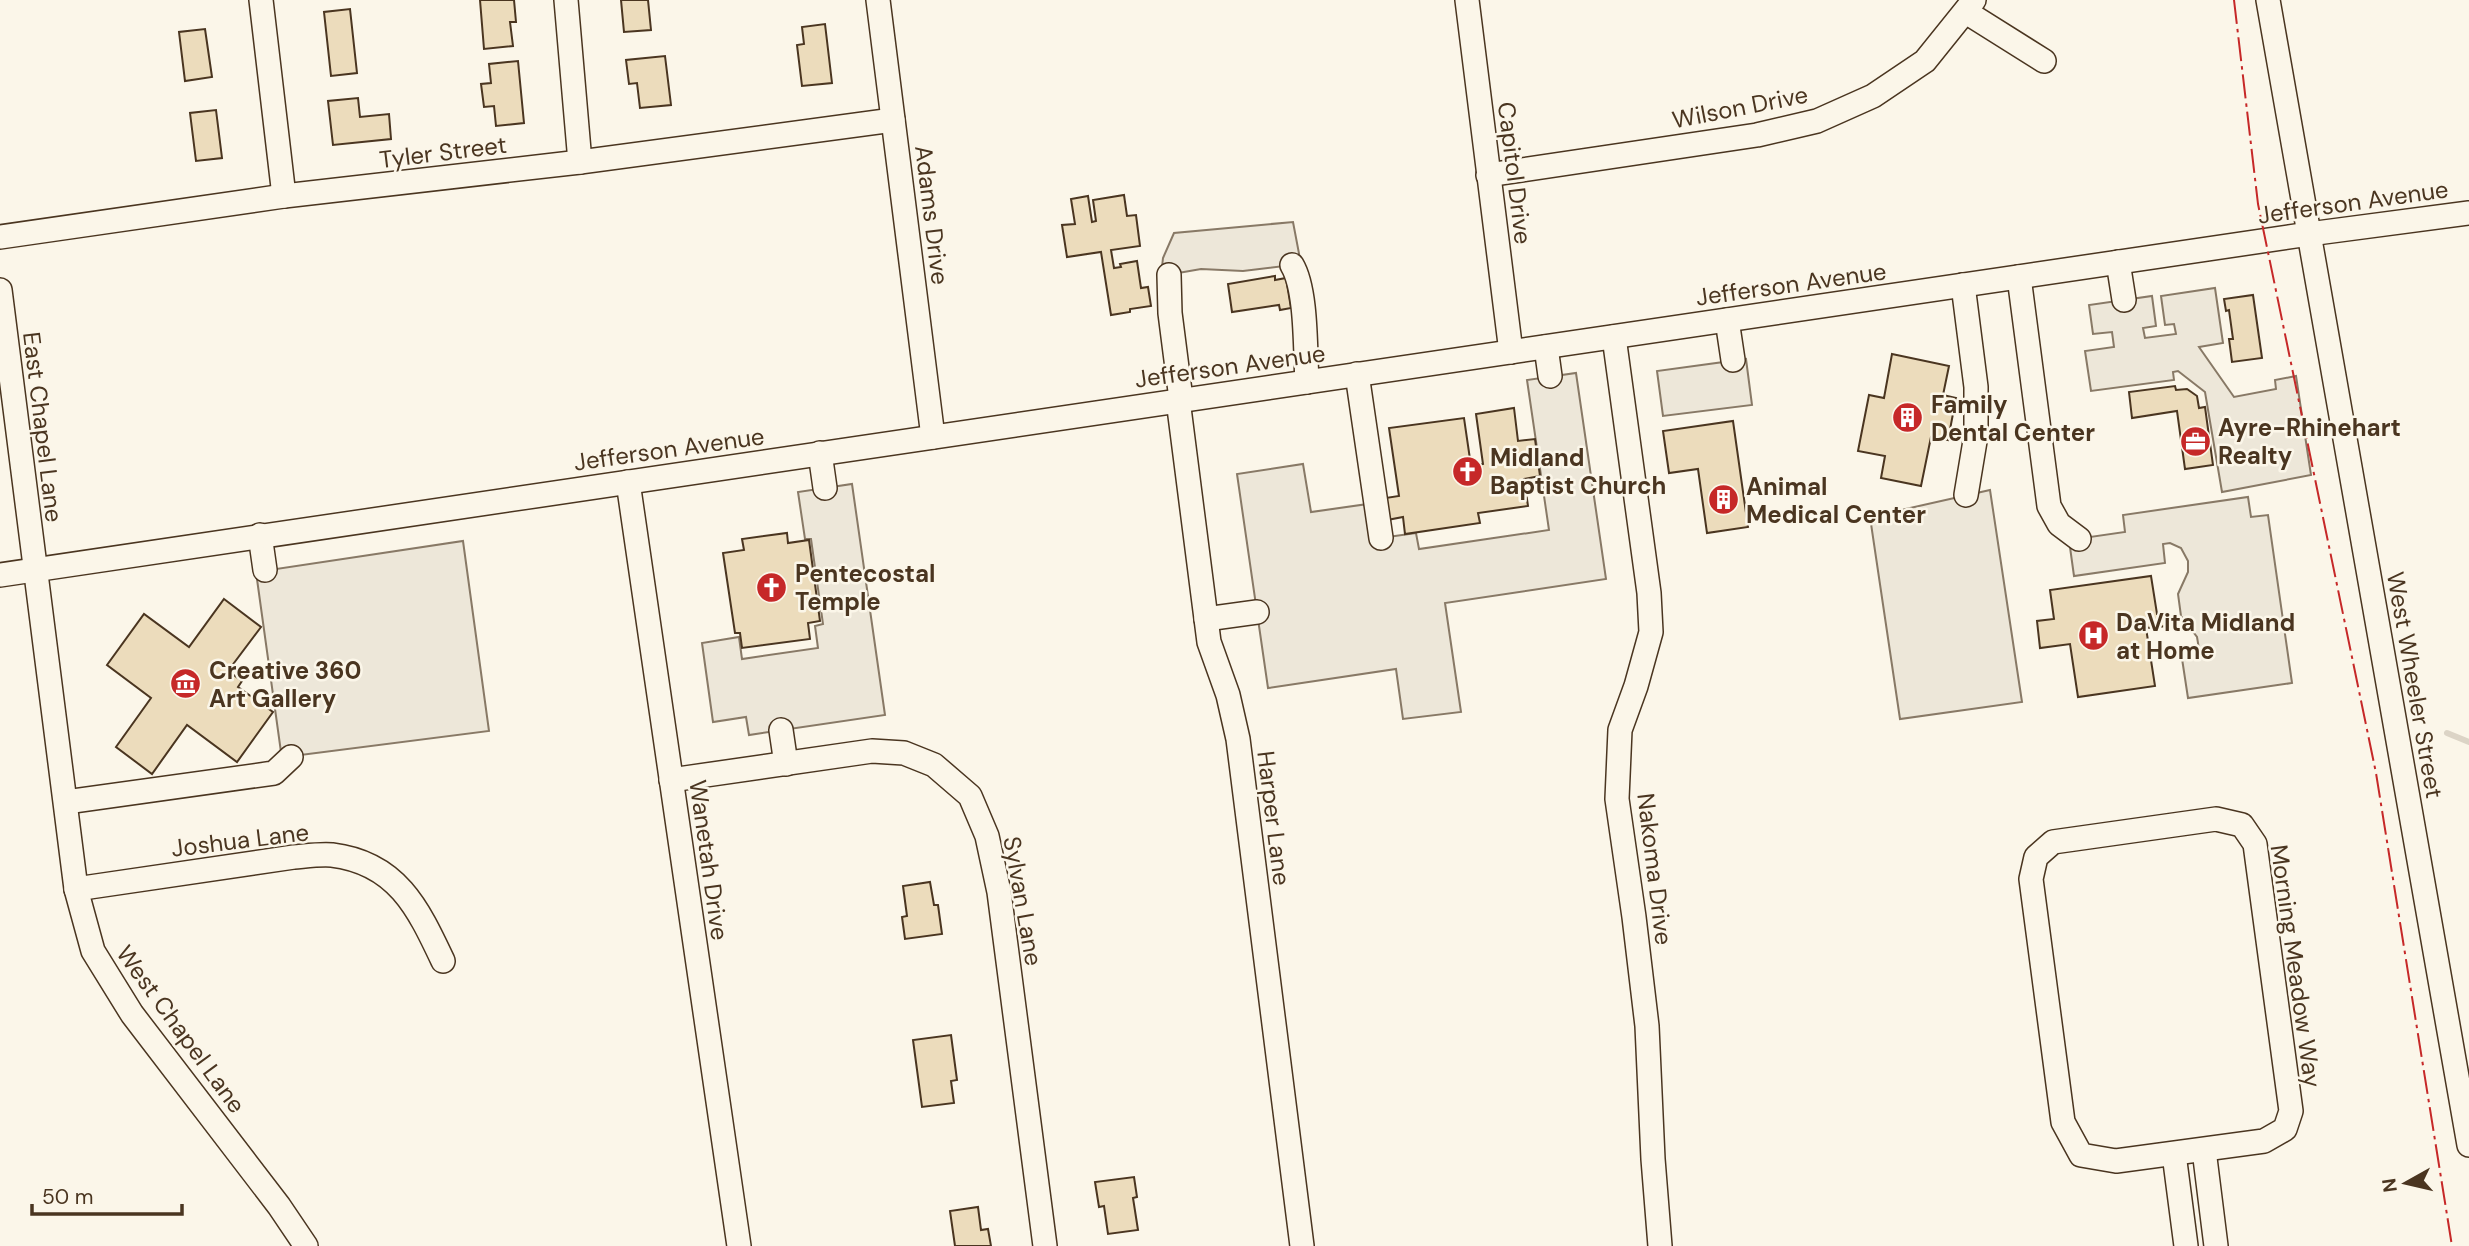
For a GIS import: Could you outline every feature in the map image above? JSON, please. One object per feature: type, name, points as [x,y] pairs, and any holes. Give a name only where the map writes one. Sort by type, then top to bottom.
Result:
[{"type":"street","points":[[261,0],[284,196]]},
{"type":"street","points":[[566,0],[580,162]]},
{"type":"street","name":"Adams Drive","points":[[878,0],[933,437]]},
{"type":"street","name":"Capitol Drive","points":[[1467,0],[1511,352]]},
{"type":"street","name":"West Wheeler Street","points":[[2268,0],[2469,1145]]},
{"type":"street","name":"Wilson Drive","points":[[1489,175],[1757,135],[1817,121],[1873,96],[1925,61],[1970,6],[2044,61]]},
{"type":"street","name":"Tyler Street","points":[[0,237],[284,196],[580,162],[893,120]]},
{"type":"street","name":"Jefferson Avenue","points":[[0,575],[2118,262],[2469,213]]},
{"type":"street","points":[[2118,262],[2124,300]]},
{"type":"street","points":[[1292,265],[1298,275],[1302,299],[1307,382]]},
{"type":"street","name":"Harper Lane","points":[[1169,275],[1170,313],[1209,642],[1228,695],[1238,739],[1302,1246]]},
{"type":"street","points":[[2019,277],[2049,506],[2059,524],[2079,539]]},
{"type":"street","points":[[1963,285],[1976,387],[1976,435],[1966,495]]},
{"type":"street","name":"East Chapel Lane","points":[[0,290],[36,570]]},
{"type":"street","points":[[1727,320],[1733,360]]},
{"type":"street","name":"Nakoma Drive","points":[[1614,337],[1649,593],[1651,632],[1620,730],[1617,799],[1647,1026],[1660,1246]]},
{"type":"street","points":[[1546,347],[1550,376]]},
{"type":"street","points":[[1357,374],[1378,535]]},
{"type":"street","points":[[820,453],[825,488]]},
{"type":"street","name":"Wanetah Drive","points":[[628,482],[738,1246]]},
{"type":"street","points":[[260,535],[265,570]]},
{"type":"street","name":"West Chapel Lane","points":[[36,570],[76,889],[93,951],[132,1014],[279,1206],[306,1246]]},
{"type":"street","points":[[1206,620],[1257,612]]},
{"type":"street","points":[[781,730],[786,764]]},
{"type":"street","name":"Sylvan Lane","points":[[671,780],[872,751],[904,753],[934,765],[970,796],[987,836],[999,892],[1045,1246]]},
{"type":"street","points":[[66,802],[274,773],[291,757]]},
{"type":"street","name":"Morning Meadow Way","points":[[2216,819],[2242,825],[2255,844],[2291,1111],[2285,1129],[2264,1141],[2204,1150],[2116,1161],[2081,1155],[2063,1122],[2031,879],[2036,857],[2053,842],[2216,819]]},
{"type":"street","name":"Joshua Lane","points":[[76,889],[294,857],[330,855],[357,860],[382,873],[402,889],[421,914],[443,961]]},
{"type":"street","points":[[2204,1150],[2216,1246]]},
{"type":"street","points":[[2174,1154],[2186,1246]]},
{"type":"shaded area","points":[[1293,222],[1301,264],[1243,271],[1201,269],[1161,276],[1163,258],[1174,233]]},
{"type":"shaded area","points":[[2215,288],[2223,343],[2199,347],[2234,397],[2276,389],[2275,380],[2296,376],[2311,475],[2222,492],[2205,392],[2178,371],[2173,372],[2174,380],[2091,391],[2085,351],[2114,347],[2112,332],[2093,334],[2089,305],[2152,296],[2156,326],[2143,328],[2145,338],[2176,334],[2174,324],[2165,325],[2161,296]]},
{"type":"shaded area","points":[[1746,359],[1752,405],[1663,416],[1657,371]]},
{"type":"shaded area","points":[[1576,373],[1606,579],[1445,603],[1461,712],[1403,719],[1396,669],[1268,688],[1237,474],[1303,464],[1311,512],[1368,504],[1373,539],[1416,533],[1419,549],[1549,530],[1527,380]]},
{"type":"shaded area","points":[[852,484],[885,715],[749,735],[746,717],[713,722],[702,643],[739,637],[742,659],[818,648],[815,626],[823,624],[811,539],[805,539],[798,492]]},
{"type":"shaded area","points":[[1990,490],[2022,702],[1900,719],[1870,517]]},
{"type":"shaded area","points":[[2248,497],[2251,517],[2268,515],[2292,683],[2188,698],[2181,652],[2199,649],[2197,637],[2181,616],[2178,594],[2188,572],[2188,561],[2181,548],[2170,543],[2163,544],[2165,563],[2074,576],[2069,540],[2125,532],[2123,515]]},
{"type":"shaded area","points":[[463,541],[489,731],[277,758],[281,752],[256,572]]},
{"type":"building","points":[[480,0],[514,0],[516,22],[510,22],[513,46],[484,49]]},
{"type":"building","points":[[621,0],[648,0],[651,30],[624,32]]},
{"type":"building","points":[[350,9],[357,73],[331,76],[324,12]]},
{"type":"building","points":[[825,24],[832,83],[802,86],[797,45],[804,44],[802,27]]},
{"type":"building","points":[[205,29],[212,77],[185,81],[179,32]]},
{"type":"building","points":[[665,56],[671,105],[640,108],[637,83],[629,84],[626,60]]},
{"type":"building","points":[[518,61],[524,123],[496,126],[494,106],[484,107],[481,84],[491,83],[489,64]]},
{"type":"building","points":[[358,98],[360,117],[389,114],[391,139],[333,145],[328,101]]},
{"type":"building","points":[[216,110],[222,158],[196,161],[190,113]]},
{"type":"building","points":[[1124,195],[1127,216],[1136,215],[1140,246],[1111,250],[1114,268],[1137,261],[1141,288],[1148,287],[1151,306],[1111,315],[1101,252],[1067,257],[1062,225],[1075,224],[1071,199],[1088,196],[1092,222],[1096,221],[1093,200]]},
{"type":"building","points":[[1275,276],[1275,280],[1286,278],[1291,308],[1280,310],[1279,305],[1232,312],[1228,284]]},
{"type":"building","points":[[2253,295],[2262,358],[2232,362],[2229,339],[2233,339],[2229,310],[2226,311],[2224,299]]},
{"type":"building","name":"Family Dental Center","points":[[1892,354],[1949,366],[1943,395],[1956,398],[1948,440],[1931,437],[1921,486],[1881,478],[1885,456],[1858,451],[1869,395],[1884,398]]},
{"type":"building","name":"Ayre-Rhinehart Realty","points":[[2175,386],[2176,390],[2187,389],[2197,396],[2199,408],[2205,407],[2213,465],[2185,469],[2177,411],[2132,418],[2129,392]]},
{"type":"building","name":"Midland Baptist Church","points":[[1514,408],[1518,441],[1535,439],[1540,476],[1524,479],[1528,506],[1478,513],[1480,523],[1405,534],[1403,517],[1382,521],[1379,499],[1399,496],[1389,428],[1464,418],[1471,466],[1483,464],[1476,414]]},
{"type":"building","name":"Animal Medical Center","points":[[1733,421],[1748,527],[1707,533],[1698,469],[1669,473],[1663,431]]},
{"type":"building","name":"Pentecostal Temple","points":[[787,533],[788,543],[809,540],[820,621],[808,623],[810,639],[742,648],[740,633],[735,633],[723,553],[744,550],[742,539]]},
{"type":"building","name":"DaVita Midland at Home","points":[[2151,576],[2157,614],[2165,613],[2167,626],[2146,628],[2155,686],[2078,697],[2070,644],[2040,648],[2037,621],[2054,619],[2050,590]]},
{"type":"building","name":"Creative 360 Art Gallery","points":[[224,599],[261,627],[228,671],[242,681],[238,687],[273,712],[237,762],[187,725],[152,774],[116,747],[151,698],[107,665],[144,614],[189,647]]},
{"type":"building","points":[[930,882],[934,905],[938,905],[942,934],[905,939],[902,917],[907,916],[903,886]]},
{"type":"building","points":[[951,1035],[957,1080],[951,1081],[954,1103],[922,1107],[913,1040]]},
{"type":"building","points":[[1134,1177],[1137,1197],[1133,1198],[1138,1230],[1108,1234],[1104,1206],[1099,1207],[1095,1182]]},
{"type":"building","points":[[978,1207],[981,1230],[988,1229],[991,1246],[955,1246],[950,1211]]},
{"type":"waterway","points":[[2447,733],[2469,742]]},
{"type":"power","points":[[2234,0],[2258,204],[2376,773],[2452,1246]]},
{"type":"place","name":"Family Dental Center","points":[[1908,418]]},
{"type":"place","name":"Ayre-Rhinehart Realty","points":[[2195,441]]},
{"type":"place","name":"Midland Baptist Church","points":[[1467,471]]},
{"type":"place","name":"Animal Medical Center","points":[[1723,500]]},
{"type":"place","name":"Pentecostal Temple","points":[[772,587]]},
{"type":"place","name":"DaVita Midland at Home","points":[[2093,636]]},
{"type":"place","name":"Creative 360 Art Gallery","points":[[186,684]]}]
